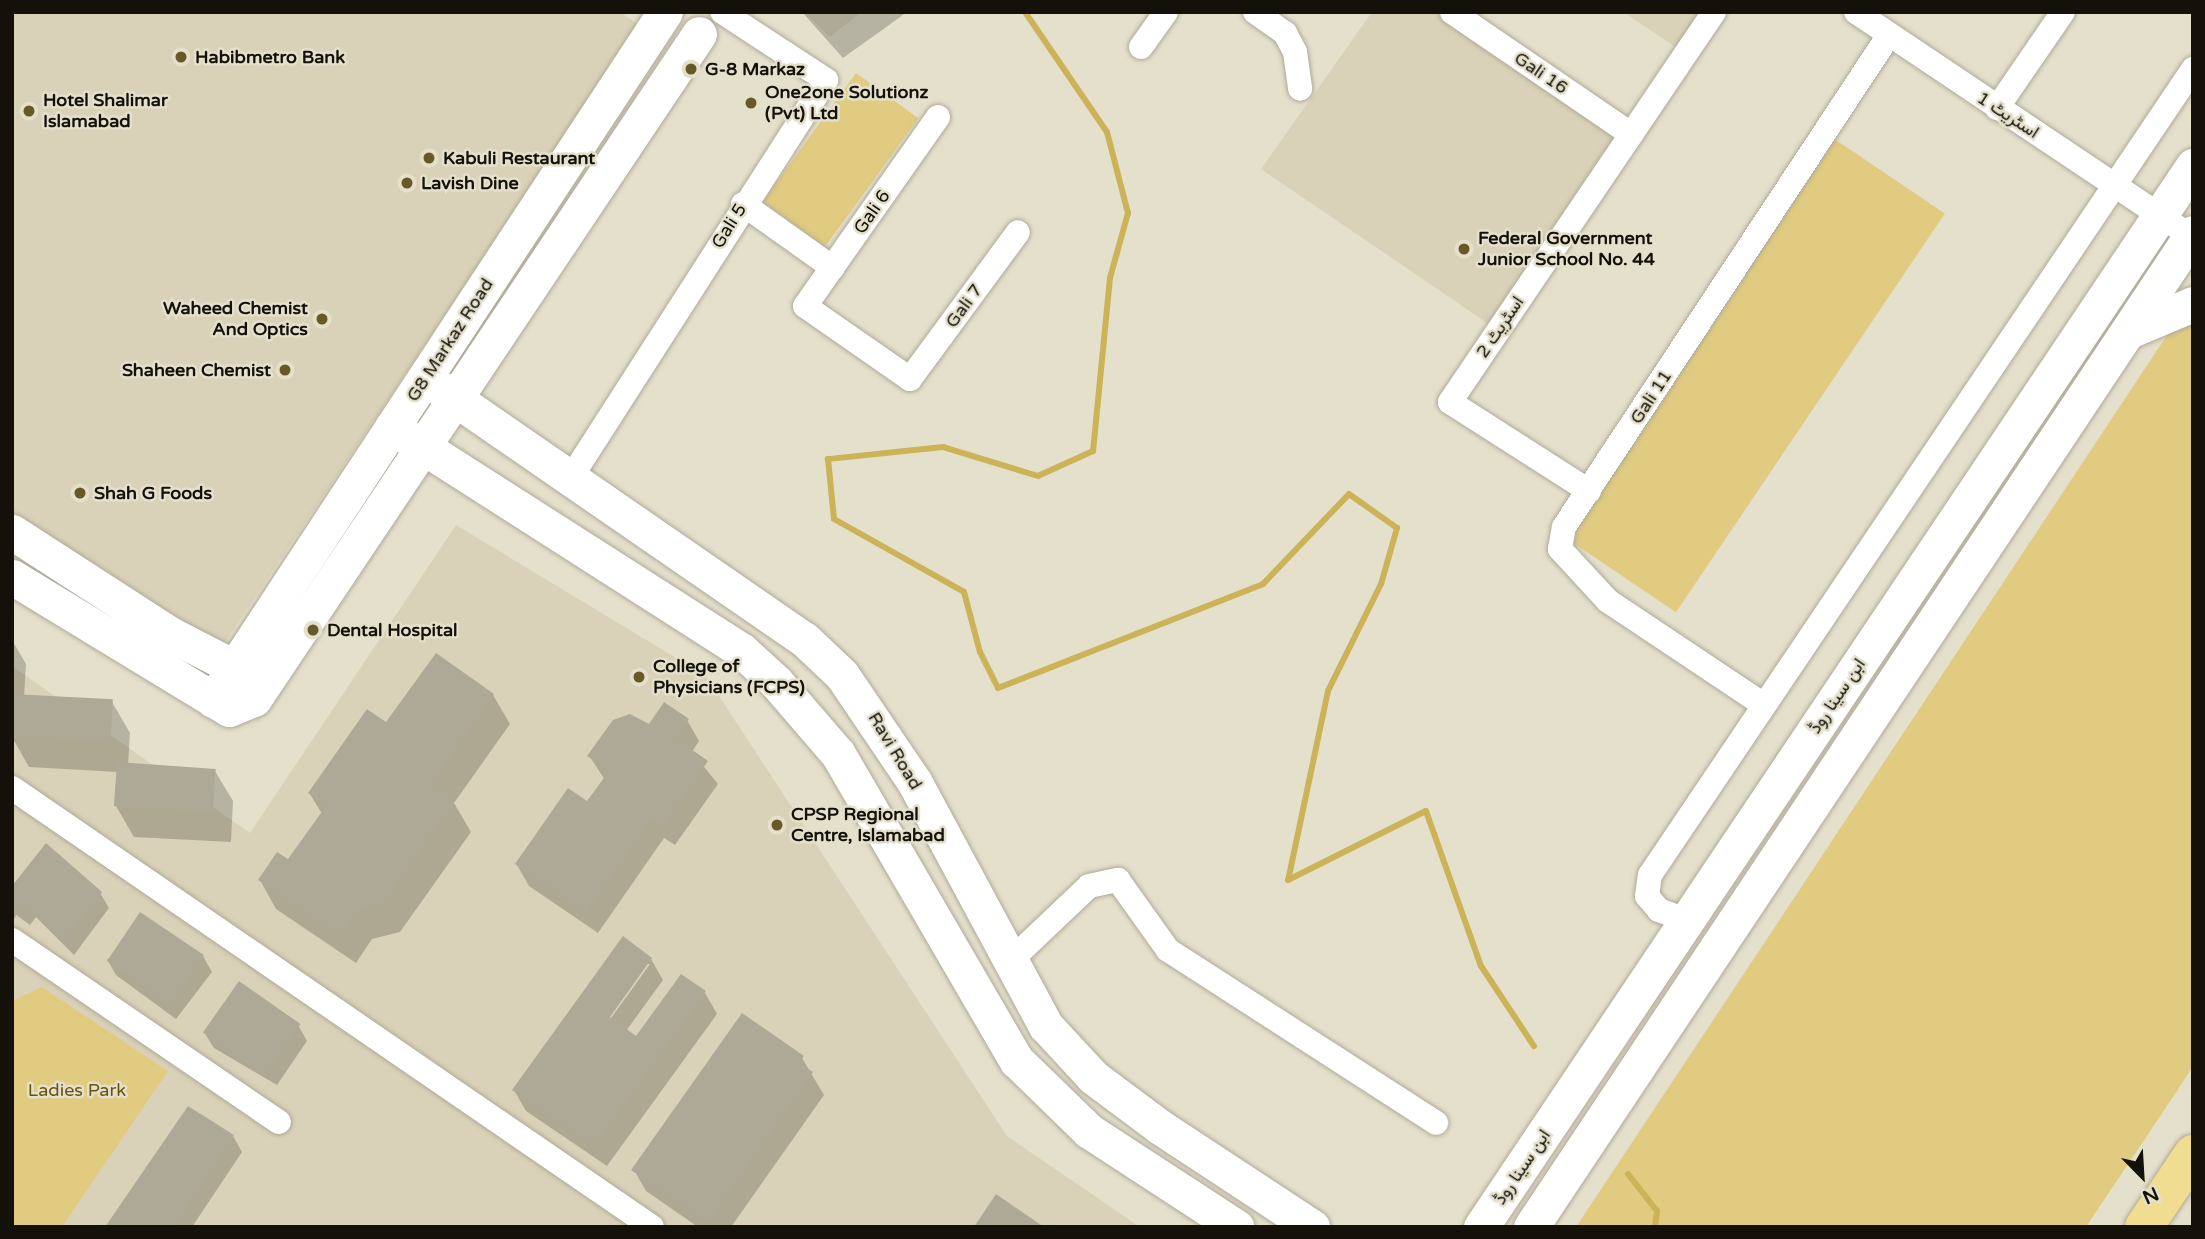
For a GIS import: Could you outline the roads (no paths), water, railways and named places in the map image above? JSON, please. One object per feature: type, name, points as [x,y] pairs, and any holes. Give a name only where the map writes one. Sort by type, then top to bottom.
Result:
[{"type":"main road","points":[[2144,1227],[2193,1154]]},
{"type":"street","points":[[667,12],[676,28],[712,19]]},
{"type":"street","name":"G8 Markaz Road","points":[[213,700],[667,12]]},
{"type":"street","points":[[1141,47],[1166,12]]},
{"type":"street","points":[[1255,12],[1285,33],[1295,52],[1300,89]]},
{"type":"street","name":"Gali 16","points":[[1452,12],[1484,21],[1631,134]]},
{"type":"street","name":"اسٹریٹ 2","points":[[1590,491],[1450,401],[1714,12]]},
{"type":"street","points":[[1997,108],[2063,12]]},
{"type":"street","name":"اسٹریٹ 1","points":[[1861,13],[1997,108],[2192,236]]},
{"type":"street","points":[[12,577],[213,700],[237,709],[268,684],[712,19]]},
{"type":"street","name":"Gali 5","points":[[570,479],[743,204],[826,80],[712,19]]},
{"type":"street","name":"Gali 11","points":[[1761,703],[1608,601],[1560,549],[1564,527],[1889,35]]},
{"type":"street","points":[[1686,920],[1658,910],[1647,896],[1650,875],[1761,703],[2193,69]]},
{"type":"street","name":"Gali 6","points":[[805,306],[938,117]]},
{"type":"street","name":"ابن سینا روڈ","points":[[1481,1227],[2193,166]]},
{"type":"street","points":[[743,204],[833,268]]},
{"type":"street","name":"Gali 7","points":[[805,306],[910,379],[1018,232]]},
{"type":"street","points":[[1531,1227],[2192,236]]},
{"type":"street","points":[[2126,332],[2193,304]]},
{"type":"street","name":"Ravi Road","points":[[425,378],[804,639],[842,675],[915,783],[1009,962],[1046,1026],[1093,1077],[1312,1227]]},
{"type":"street","points":[[393,427],[423,449],[741,650],[776,682],[838,754],[1017,1061],[1089,1131],[1236,1227]]},
{"type":"street","points":[[12,532],[234,668],[268,684]]},
{"type":"street","points":[[12,788],[652,1227]]},
{"type":"street","points":[[1009,962],[1088,886],[1118,880],[1168,950],[1436,1123]]},
{"type":"street","points":[[12,940],[279,1122]]},
{"type":"waterway","points":[[1025,12],[1107,132],[1128,213],[1110,278],[1093,451],[1038,476],[943,447],[828,459],[834,519],[964,592],[980,652],[998,688],[1263,584],[1349,494],[1397,528],[1381,584],[1328,691],[1288,880],[1426,811],[1481,966],[1534,1046]]},
{"type":"waterway","points":[[1628,1174],[1657,1211],[1655,1227]]},
{"type":"place","name":"Habibmetro Bank","points":[[181,57]]},
{"type":"place","name":"G-8 Markaz","points":[[691,69]]},
{"type":"place","name":"One2one Solutionz (Pvt) Ltd","points":[[751,103]]},
{"type":"place","name":"Hotel Shalimar Islamabad","points":[[29,111]]},
{"type":"place","name":"Kabuli Restaurant","points":[[429,158]]},
{"type":"place","name":"Lavish Dine","points":[[407,183]]},
{"type":"place","name":"Federal Government Junior School No. 44","points":[[1464,249]]},
{"type":"place","name":"Waheed Chemist And Optics","points":[[322,319]]},
{"type":"place","name":"Shaheen Chemist","points":[[285,370]]},
{"type":"place","name":"Shah G Foods","points":[[80,493]]},
{"type":"place","name":"Dental Hospital","points":[[313,630]]},
{"type":"place","name":"College of Physicians (FCPS)","points":[[639,677]]},
{"type":"place","name":"CPSP Regional Centre, Islamabad","points":[[777,825]]},
{"type":"park label","name":"Ladies Park","points":[[77,1090]]}]
